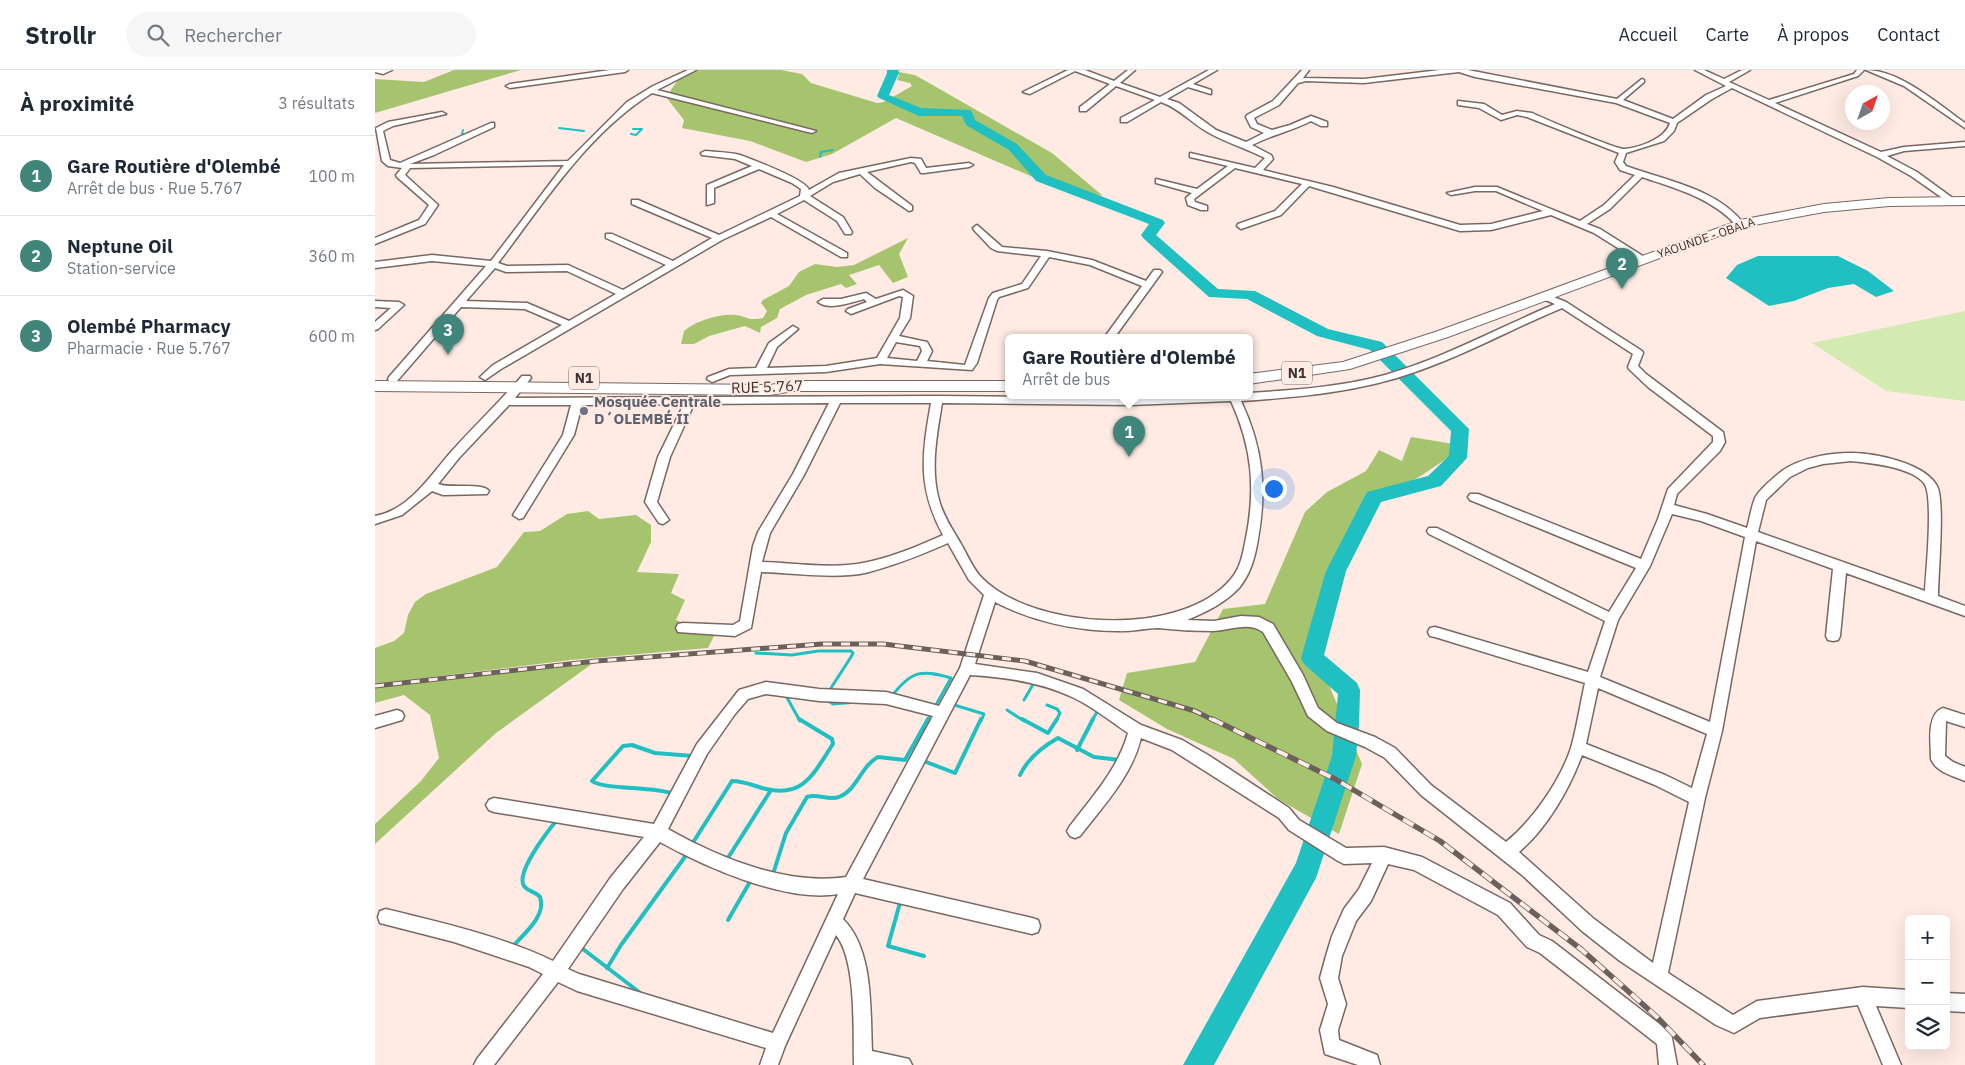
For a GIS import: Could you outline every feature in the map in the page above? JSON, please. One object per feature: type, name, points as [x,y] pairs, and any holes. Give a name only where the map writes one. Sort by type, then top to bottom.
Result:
[{"type":"highway","name":"YAOUNDE - OBALA","points":[[1253,378],[1345,366],[1546,297],[1740,224],[1824,208],[1889,202],[1965,201]]},
{"type":"highway","name":"N1","points":[[375,378],[485,377],[523,383],[712,379],[771,381],[793,386]]},
{"type":"highway","name":"RUE 5.767","points":[[375,386],[523,383],[771,390],[793,386],[1005,386]]},
{"type":"street","points":[[376,70],[383,72],[389,70]]},
{"type":"street","points":[[510,86],[625,70]]},
{"type":"street","points":[[393,379],[493,264],[569,163],[630,104],[693,70]]},
{"type":"street","points":[[1027,92],[1073,70]]},
{"type":"street","points":[[1078,70],[1181,107],[1213,132],[1246,145],[1268,157],[1269,159],[1257,171]]},
{"type":"street","points":[[1083,109],[1132,70]]},
{"type":"street","points":[[1124,120],[1212,70]]},
{"type":"street","points":[[1271,133],[1254,124],[1250,117],[1277,103],[1306,70]]},
{"type":"street","points":[[1297,81],[1306,79],[1364,81],[1457,70]]},
{"type":"street","points":[[1461,70],[1475,75],[1618,100],[1674,122]]},
{"type":"street","points":[[1698,70],[1880,155],[1914,174],[1951,201]]},
{"type":"street","points":[[1461,103],[1481,106],[1501,118],[1517,113],[1529,115],[1623,152],[1667,136],[1672,130],[1674,122],[1747,70]]},
{"type":"street","points":[[1768,103],[1856,76],[1861,70]]},
{"type":"street","points":[[1869,70],[1906,85],[1965,126]]},
{"type":"street","points":[[1618,100],[1642,82]]},
{"type":"street","points":[[1188,85],[1208,92]]},
{"type":"street","points":[[651,91],[812,131]]},
{"type":"street","points":[[442,114],[391,124],[379,130],[386,161],[396,165],[408,166],[569,163]]},
{"type":"street","points":[[1246,145],[1311,118],[1324,124]]},
{"type":"street","points":[[396,165],[431,153],[491,125]]},
{"type":"street","points":[[1880,155],[1904,149],[1965,144]]},
{"type":"street","points":[[1623,152],[1619,165],[1640,175],[1701,196],[1733,214],[1740,224]]},
{"type":"street","points":[[705,153],[737,157],[795,181],[805,188],[804,196]]},
{"type":"street","points":[[1193,154],[1307,184],[1460,228],[1491,227],[1529,219],[1550,212]]},
{"type":"street","points":[[485,377],[497,367],[719,238],[836,178],[911,160],[918,161],[924,170],[969,165]]},
{"type":"street","points":[[375,240],[422,222],[434,205],[400,175],[408,166]]},
{"type":"street","points":[[710,203],[710,187],[759,166]]},
{"type":"street","points":[[1204,208],[1191,203],[1189,200],[1233,166]]},
{"type":"street","points":[[862,171],[871,182],[881,186],[909,208]]},
{"type":"street","points":[[1579,225],[1607,207],[1640,175]]},
{"type":"street","points":[[1159,181],[1198,192]]},
{"type":"street","points":[[1241,226],[1278,214],[1307,184]]},
{"type":"street","points":[[1451,193],[1497,189],[1597,231],[1643,260]]},
{"type":"street","points":[[804,196],[841,219],[848,232]]},
{"type":"street","points":[[635,202],[719,238]]},
{"type":"street","points":[[770,213],[844,255]]},
{"type":"street","points":[[977,228],[994,246],[1000,249],[1047,254],[1092,263],[1147,285]]},
{"type":"street","points":[[609,236],[674,264]]},
{"type":"street","points":[[712,379],[729,372],[826,370],[880,361],[963,369],[971,366],[992,300],[996,295],[1025,286],[1047,254]]},
{"type":"street","points":[[375,265],[432,258],[493,264],[506,269],[572,269],[623,294]]},
{"type":"street","points":[[1112,334],[1157,272]]},
{"type":"street","points":[[851,311],[897,294],[903,293],[907,296],[905,318],[880,361]]},
{"type":"street","points":[[823,302],[841,302],[866,296],[875,302]]},
{"type":"street","points":[[1507,852],[1527,835],[1559,790],[1578,747],[1597,661],[1612,619],[1644,566],[1664,519],[1672,492],[1716,448],[1719,442],[1719,435],[1643,378],[1633,368],[1638,353],[1563,304],[1546,297]]},
{"type":"street","points":[[375,304],[399,305],[375,327]]},
{"type":"street","points":[[460,304],[527,306],[569,325]]},
{"type":"street","points":[[1253,395],[1351,386],[1388,378],[1464,350],[1527,318],[1563,304]]},
{"type":"street","points":[[760,370],[773,345],[793,329]]},
{"type":"street","points":[[894,338],[923,344],[926,347],[927,351],[920,365]]},
{"type":"street","points":[[375,520],[385,519],[398,512],[430,486],[455,455],[523,383]]},
{"type":"street","points":[[937,399],[930,451],[930,486],[938,514],[975,580],[991,595],[1018,607],[1074,622],[1120,626],[1157,624],[1213,626],[1241,621],[1259,622],[1268,628],[1273,636],[1298,679],[1313,712],[1332,728],[1370,742],[1390,753],[1432,796],[1528,869],[1588,925],[1626,955],[1715,1015],[1734,1024],[1757,1010],[1863,996],[1905,999]]},
{"type":"street","points":[[507,402],[937,399],[1132,402],[1193,399]]},
{"type":"street","points":[[1157,624],[1213,602],[1231,587],[1242,574],[1257,519],[1258,483],[1249,430],[1235,399]]},
{"type":"street","points":[[663,520],[651,502],[663,457],[691,400]]},
{"type":"street","points":[[683,628],[735,630],[743,628],[746,624],[755,567],[764,532],[807,460],[836,400]]},
{"type":"street","points":[[519,515],[568,435],[578,401]]},
{"type":"street","points":[[1659,976],[1697,798],[1715,731],[1751,535],[1761,498],[1786,474],[1804,465],[1823,460],[1851,457],[1870,459],[1912,470],[1929,480],[1933,488],[1935,508],[1931,599]]},
{"type":"street","points":[[430,486],[443,491],[483,491]]},
{"type":"street","points":[[1474,497],[1644,566]]},
{"type":"street","points":[[1667,508],[1703,517],[1965,611]]},
{"type":"street","points":[[1433,531],[1612,619]]},
{"type":"street","points":[[755,567],[846,570],[864,568],[909,554],[951,537]]},
{"type":"street","points":[[1833,636],[1840,566]]},
{"type":"street","points":[[769,1065],[777,1043],[833,920],[966,669],[991,595]]},
{"type":"street","points":[[1435,632],[1593,680],[1715,731]]},
{"type":"street","points":[[966,669],[1012,673],[1061,686],[1089,699],[1136,730],[1177,745],[1203,760],[1284,813],[1295,826],[1344,856],[1384,855],[1416,863],[1503,909],[1533,941],[1546,947],[1665,1038],[1668,1065]]},
{"type":"street","points":[[483,1065],[578,942],[617,883],[658,832],[702,749],[744,694],[766,688],[826,696],[886,698],[944,713]]},
{"type":"street","points":[[1965,721],[1943,714],[1939,719],[1938,759],[1948,767],[1965,774]]},
{"type":"street","points":[[375,722],[397,716]]},
{"type":"street","points":[[1075,831],[1122,767],[1133,745],[1136,730]]},
{"type":"street","points":[[1578,747],[1660,780],[1697,798]]},
{"type":"street","points":[[494,805],[658,832],[697,854],[723,865],[793,885],[826,888],[851,884],[1032,926]]},
{"type":"street","points":[[1371,1065],[1371,1061],[1337,1048],[1331,1048],[1329,1030],[1337,1004],[1329,978],[1340,936],[1350,915],[1365,895],[1384,855]]},
{"type":"street","points":[[385,917],[454,934],[532,960],[577,982],[648,1004],[710,1020],[777,1043]]},
{"type":"street","points":[[833,920],[842,928],[854,951],[862,1021],[863,1062],[903,1065]]},
{"type":"street","points":[[1863,996],[1891,1065]]},
{"type":"street","points":[[1950,1002],[1965,1003]]},
{"type":"green space","points":[[454,70],[521,70],[375,113],[375,79],[424,82]]},
{"type":"green space","points":[[685,70],[781,70],[802,74],[811,83],[877,103],[884,102],[912,86],[910,83],[897,80],[899,75],[895,70],[900,70],[899,72],[915,75],[1052,153],[1103,196],[1049,184],[896,118],[832,154],[806,162],[750,141],[682,128],[684,120],[666,97]]},
{"type":"green space","points":[[908,238],[899,254],[908,277],[893,283],[879,265],[849,275],[857,284],[846,288],[841,284],[806,295],[780,309],[777,318],[761,327],[760,333],[745,326],[709,336],[694,344],[681,344],[684,331],[709,318],[730,315],[751,319],[763,318],[767,311],[761,303],[763,300],[789,286],[799,272],[815,264],[837,267],[854,265]]},
{"type":"green space","points":[[1965,311],[1965,401],[1886,391],[1812,343]]},
{"type":"green space","points":[[1411,437],[1466,446],[1358,517],[1319,661],[1362,764],[1339,834],[1278,799],[1234,759],[1167,729],[1119,700],[1127,673],[1195,662],[1223,609],[1265,604],[1305,512],[1327,492],[1366,471],[1379,450],[1402,461]]},
{"type":"green space","points":[[588,511],[599,519],[636,515],[651,525],[651,542],[637,572],[679,574],[671,593],[685,600],[676,620],[714,636],[708,648],[571,660],[375,684],[375,648],[394,641],[404,633],[408,615],[415,602],[426,594],[497,567],[524,532],[540,531],[567,514]]},
{"type":"green space","points":[[596,661],[496,733],[375,844],[375,824],[421,781],[439,758],[430,715],[404,695],[375,703],[375,686]]},
{"type":"water","points":[[1758,256],[1838,256],[1868,271],[1894,291],[1876,297],[1854,284],[1828,288],[1794,301],[1769,306],[1726,278],[1737,265]]},
{"type":"waterway","points":[[892,70],[893,73],[883,96],[919,112],[967,112],[970,122],[1013,147],[1041,178],[1158,223],[1148,235],[1214,294],[1250,294],[1323,333],[1376,346],[1460,429],[1458,458],[1434,481],[1374,497],[1336,571],[1312,658],[1349,690],[1348,724],[1344,756],[1307,869],[1198,1065]]},
{"type":"waterway","points":[[559,128],[584,131]]},
{"type":"waterway","points":[[631,134],[636,135],[642,129],[633,129]]},
{"type":"waterway","points":[[463,130],[462,133],[467,138]]},
{"type":"waterway","points":[[820,157],[821,152],[833,150]]},
{"type":"waterway","points":[[756,653],[792,655],[818,651],[851,651],[853,653],[851,657],[829,691]]},
{"type":"waterway","points":[[891,697],[904,682],[917,674],[924,673],[951,678],[927,721]]},
{"type":"waterway","points":[[1024,700],[1035,681]]},
{"type":"waterway","points":[[785,694],[800,721]]},
{"type":"waterway","points":[[827,697],[828,701],[833,704],[857,702]]},
{"type":"waterway","points":[[951,704],[984,714],[981,721]]},
{"type":"waterway","points":[[1047,705],[1057,709],[1060,713],[1057,719]]},
{"type":"waterway","points":[[1092,721],[1099,708]]},
{"type":"waterway","points":[[1007,710],[1024,721]]},
{"type":"waterway","points":[[692,844],[732,781],[766,789],[790,790],[799,786],[814,773],[833,744],[832,739],[799,719]]},
{"type":"waterway","points":[[773,874],[786,833],[807,797],[835,798],[845,794],[855,784],[867,766],[878,757],[905,760],[928,719]]},
{"type":"waterway","points":[[921,760],[955,773],[981,719]]},
{"type":"waterway","points":[[1022,719],[1048,733],[1057,719]]},
{"type":"waterway","points":[[1078,748],[1093,719]]},
{"type":"waterway","points":[[1020,775],[1027,763],[1036,754],[1058,738],[1078,748]]},
{"type":"waterway","points":[[674,794],[654,790],[607,786],[592,781],[623,746],[632,745],[655,753],[693,756]]},
{"type":"waterway","points":[[1078,748],[1094,757],[1120,760]]},
{"type":"waterway","points":[[726,861],[771,790]]},
{"type":"waterway","points":[[513,946],[533,924],[540,911],[540,897],[525,888],[522,880],[528,862],[556,821]]},
{"type":"waterway","points":[[607,968],[621,945],[687,854]]},
{"type":"waterway","points":[[728,920],[751,880]]},
{"type":"waterway","points":[[901,899],[888,946],[924,956]]},
{"type":"waterway","points":[[579,946],[607,968]]},
{"type":"waterway","points":[[607,968],[643,995]]},
{"type":"railway","points":[[375,686],[596,661],[822,644],[883,644],[1025,661],[1195,711],[1215,721]]},
{"type":"railway","points":[[1212,719],[1335,779],[1440,841],[1582,950],[1657,1017],[1703,1065]]},
{"type":"place","name":"Neptune Oil","points":[[1622,289]]},
{"type":"place","name":"Olembé Pharmacy","points":[[448,355]]},
{"type":"place","name":"Mosquée Centrale D´OLEMBÉ II","points":[[584,411]]},
{"type":"place","name":"Gare Routière d'Olembé","points":[[1129,457]]}]
